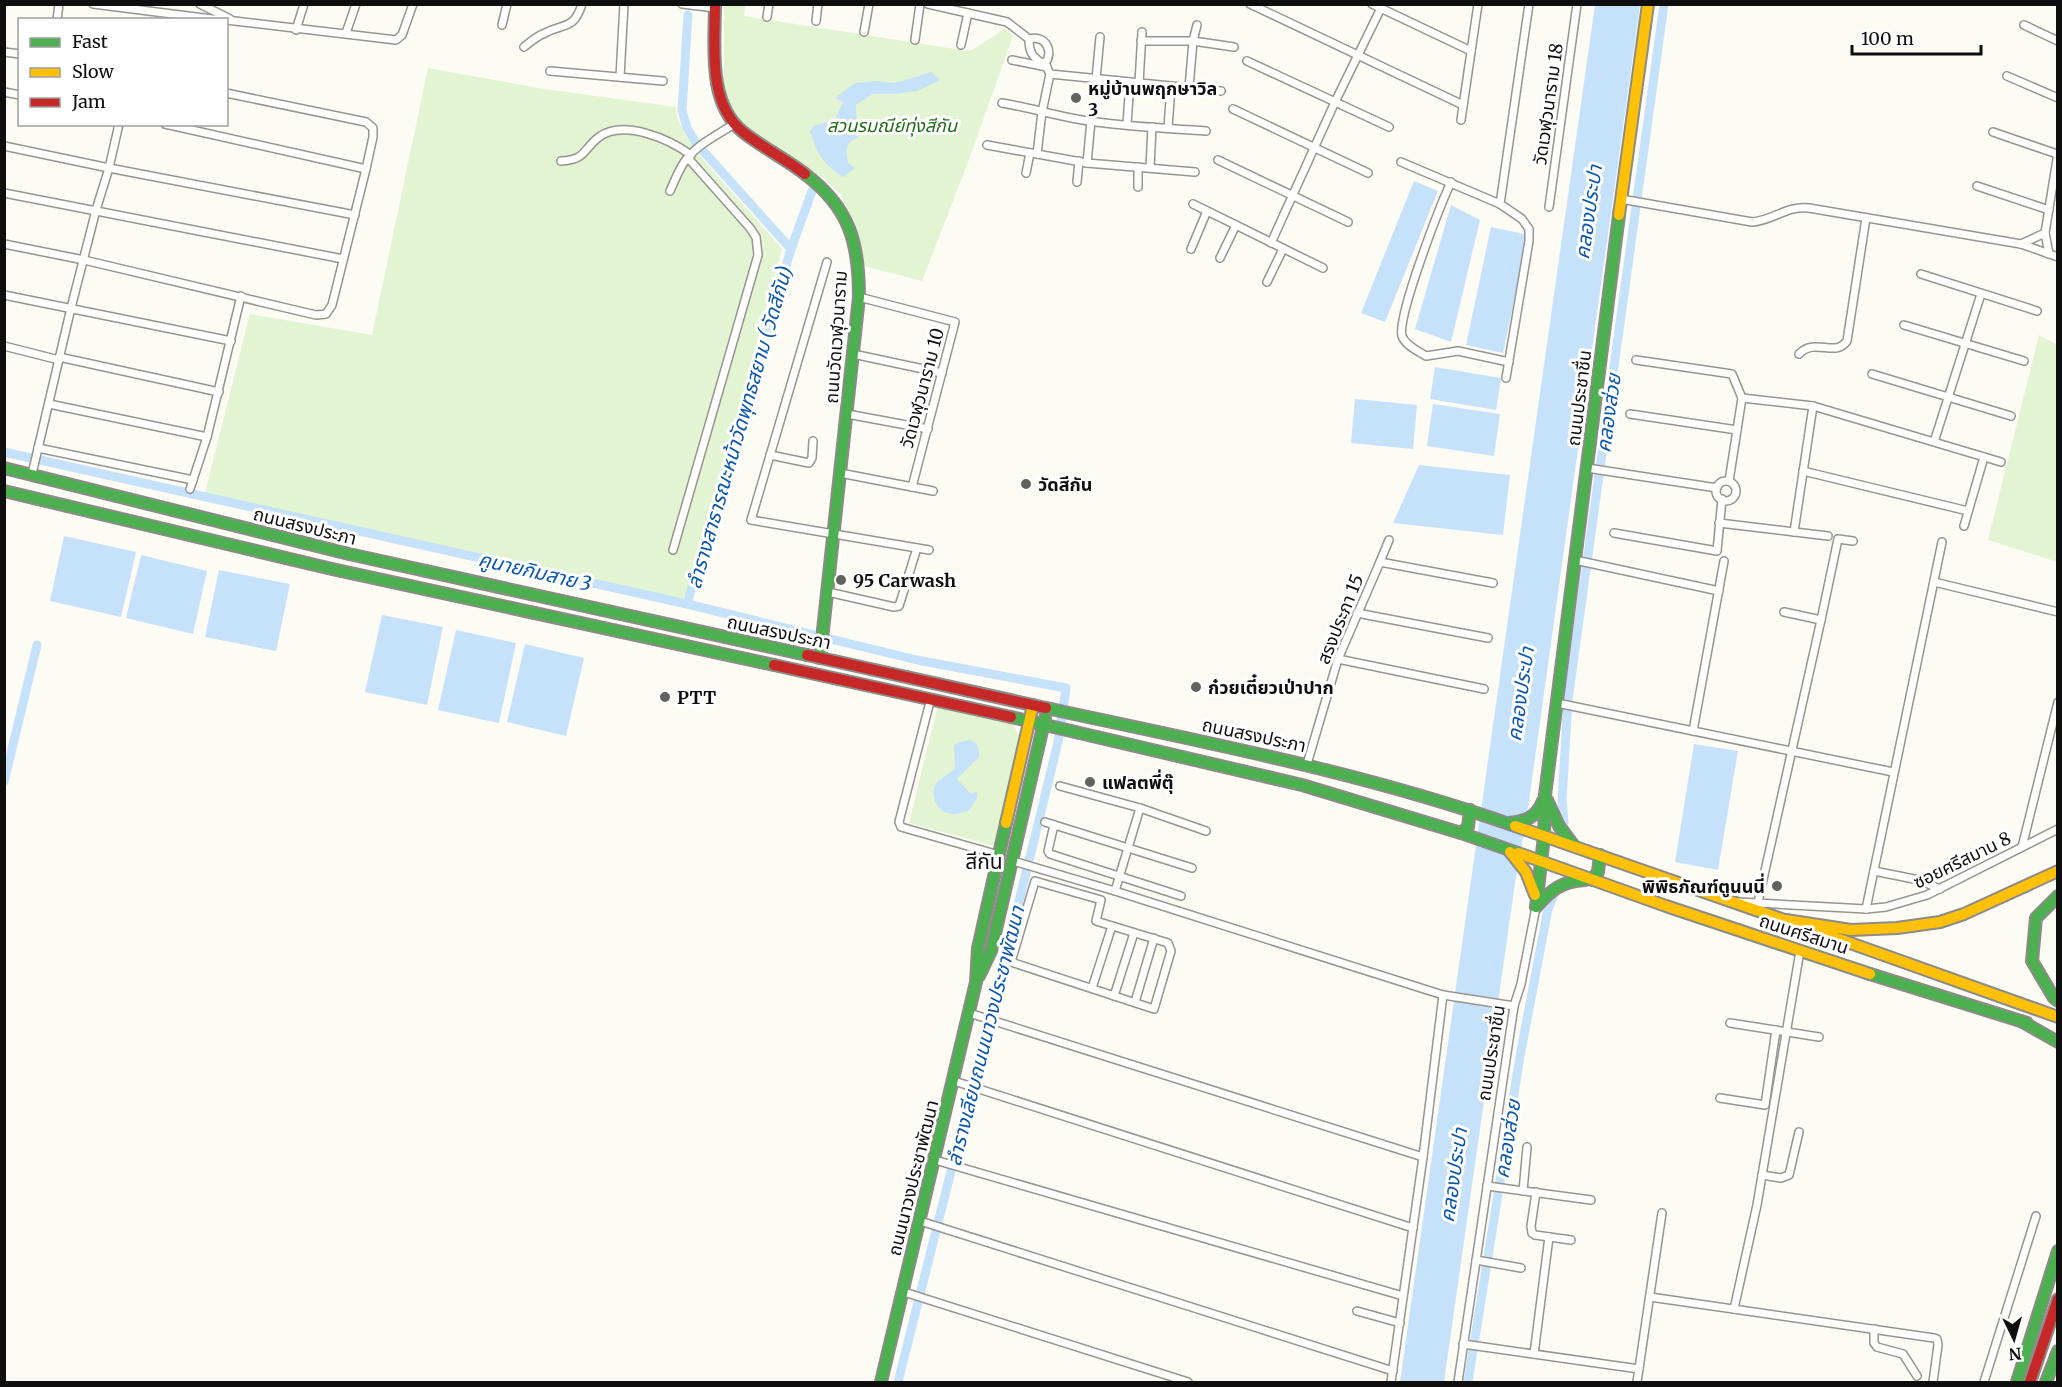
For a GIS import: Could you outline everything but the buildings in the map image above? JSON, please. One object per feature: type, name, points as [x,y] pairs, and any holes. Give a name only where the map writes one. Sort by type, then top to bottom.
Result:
[{"type":"main road","name":"ถนนประชาชื่น","points":[[1536,907],[1544,836],[1545,795],[1564,704],[1588,468],[1648,4]]},
{"type":"main road","name":"ถนนวัดเวฬุวนาราม","points":[[715,6],[718,89],[723,107],[734,124],[823,187],[838,205],[851,232],[858,259],[859,297],[820,658]]},
{"type":"main road","name":"ถนนสรงประภา","points":[[4,468],[33,470],[349,554],[1307,764],[1508,823],[1527,825]]},
{"type":"main road","name":"ถนนสรงประภา","points":[[4,491],[345,572],[931,698],[1302,785],[1474,837],[1508,849],[1521,858],[1541,861]]},
{"type":"main road","points":[[345,572],[349,554]]},
{"type":"main road","name":"ถนนนาวงประชาพัฒนา","points":[[881,1383],[908,1293],[924,1222],[935,1160],[976,982],[978,948],[1033,705]]},
{"type":"main road","name":"ถนนนาวงประชาพัฒนา","points":[[976,982],[991,951],[1052,709]]},
{"type":"main road","points":[[1181,756],[1185,737]]},
{"type":"main road","points":[[1544,836],[1527,825],[1539,812],[1545,795]]},
{"type":"main road","points":[[1545,795],[1559,826],[1574,846]]},
{"type":"main road","points":[[1461,833],[1468,826],[1474,812]]},
{"type":"main road","name":"ถนนศรีสมาน","points":[[1544,836],[2058,1017]]},
{"type":"main road","points":[[1536,907],[1556,885],[1568,880],[1592,880],[1598,872],[1600,855]]},
{"type":"main road","points":[[1521,858],[1534,890],[1536,907]]},
{"type":"main road","name":"ถนนศรีสมาน","points":[[1541,861],[1800,951],[2058,1034]]},
{"type":"main road","points":[[1786,920],[1851,930],[1897,928],[1940,922],[1964,914],[2058,871]]},
{"type":"main road","points":[[2058,896],[2036,918],[2032,961],[2054,999],[2058,1001]]},
{"type":"main road","points":[[2021,1021],[2058,1042]]},
{"type":"main road","points":[[2017,1383],[2058,1251]]},
{"type":"main road","points":[[2030,1383],[2058,1299]]},
{"type":"main road","points":[[2046,1383],[2058,1351]]},
{"type":"street","points":[[93,4],[204,18]]},
{"type":"street","points":[[200,4],[235,21]]},
{"type":"street","points":[[296,30],[304,4]]},
{"type":"street","points":[[346,33],[356,4]]},
{"type":"street","points":[[228,20],[396,40],[402,35],[413,4]]},
{"type":"street","points":[[502,25],[507,4]]},
{"type":"street","points":[[524,47],[548,31],[571,24],[582,4]]},
{"type":"street","points":[[620,77],[624,4]]},
{"type":"street","points":[[682,4],[715,6]]},
{"type":"street","points":[[767,17],[769,4]]},
{"type":"street","points":[[816,21],[818,4]]},
{"type":"street","points":[[864,32],[869,4]]},
{"type":"street","points":[[915,40],[920,4]]},
{"type":"street","points":[[927,4],[1007,22],[1027,38],[1045,41],[1050,55],[1042,112],[1026,173]]},
{"type":"street","points":[[1250,4],[1463,105]]},
{"type":"street","points":[[1372,4],[1472,51]]},
{"type":"street","points":[[1461,120],[1478,4]]},
{"type":"street","points":[[1500,204],[1529,4]]},
{"type":"street","name":"วัดเวฬุวนาราม 18","points":[[1549,207],[1577,4]]},
{"type":"street","points":[[1271,243],[1335,102],[1382,7]]},
{"type":"street","points":[[961,45],[968,13]]},
{"type":"street","points":[[1189,88],[1193,40],[1197,25]]},
{"type":"street","points":[[2024,25],[2058,41]]},
{"type":"street","points":[[1138,83],[1142,32]]},
{"type":"street","points":[[1096,79],[1100,36]]},
{"type":"street","points":[[1027,38],[1033,56],[1048,68]]},
{"type":"street","points":[[1142,41],[1193,40],[1234,47]]},
{"type":"street","points":[[1012,60],[1096,79],[1221,91]]},
{"type":"street","points":[[1246,61],[1389,127]]},
{"type":"street","points":[[550,71],[663,81]]},
{"type":"street","points":[[2007,76],[2058,98]]},
{"type":"street","points":[[1127,124],[1130,82]]},
{"type":"street","points":[[1168,128],[1171,86]]},
{"type":"street","points":[[4,244],[84,260],[316,315],[326,314],[332,304],[355,214],[373,137],[373,128],[366,122],[228,93]]},
{"type":"street","points":[[1002,103],[1036,108],[1042,112],[1091,121],[1206,131]]},
{"type":"street","points":[[1233,109],[1368,173]]},
{"type":"street","points":[[1087,163],[1091,121]]},
{"type":"street","points":[[670,191],[683,164],[691,155],[710,138],[734,124]]},
{"type":"street","points":[[33,470],[118,126]]},
{"type":"street","points":[[174,126],[366,169]]},
{"type":"street","points":[[1150,168],[1152,127]]},
{"type":"street","points":[[561,161],[578,158],[597,138],[610,131],[633,131],[654,135],[691,155],[756,237],[758,255],[673,550]]},
{"type":"street","points":[[1993,132],[2057,154],[2044,233],[2049,254]]},
{"type":"street","points":[[4,146],[355,214]]},
{"type":"street","points":[[987,146],[1087,163],[1195,172]]},
{"type":"street","points":[[1218,160],[1348,222]]},
{"type":"street","points":[[1077,183],[1078,161]]},
{"type":"street","points":[[1401,162],[1500,204],[1522,219],[1529,229],[1506,378]]},
{"type":"street","points":[[1138,167],[1138,187]]},
{"type":"street","points":[[1451,182],[1409,298],[1402,326],[1402,337],[1408,345],[1426,356],[1458,351],[1509,362]]},
{"type":"street","points":[[1977,186],[2049,210]]},
{"type":"street","points":[[4,193],[343,260]]},
{"type":"street","points":[[1621,199],[1752,222],[1799,206],[2021,244],[2058,257]]},
{"type":"street","points":[[1193,204],[1323,268]]},
{"type":"street","points":[[1191,249],[1207,211]]},
{"type":"street","points":[[1799,354],[1810,346],[1836,349],[1847,341],[1866,218]]},
{"type":"street","points":[[1220,258],[1236,225]]},
{"type":"street","points":[[2021,244],[2044,233]]},
{"type":"street","points":[[1267,282],[1283,249]]},
{"type":"street","points":[[827,262],[751,520],[929,550]]},
{"type":"street","points":[[1921,274],[2037,311]]},
{"type":"street","points":[[1934,442],[1981,294]]},
{"type":"street","points":[[4,295],[231,342]]},
{"type":"street","points":[[190,489],[219,392],[241,296]]},
{"type":"street","name":"วัดเวฬุวนาราม 10","points":[[859,297],[955,322],[912,487]]},
{"type":"street","points":[[1904,325],[2024,361]]},
{"type":"street","points":[[4,346],[219,392]]},
{"type":"street","points":[[853,354],[942,373]]},
{"type":"street","points":[[1636,360],[1732,374],[1742,398],[1729,481]]},
{"type":"street","points":[[1872,374],[2012,416]]},
{"type":"street","points":[[1742,398],[1813,406],[2001,462]]},
{"type":"street","points":[[49,404],[207,437]]},
{"type":"street","points":[[1794,532],[1813,406]]},
{"type":"street","points":[[847,414],[928,429]]},
{"type":"street","points":[[1630,414],[1737,430]]},
{"type":"street","points":[[770,455],[809,463],[812,458],[813,441]]},
{"type":"street","points":[[38,450],[193,480]]},
{"type":"street","points":[[1964,526],[1984,457]]},
{"type":"street","points":[[1588,468],[1717,488]]},
{"type":"street","points":[[1803,471],[1968,511]]},
{"type":"street","points":[[840,473],[933,491]]},
{"type":"street","points":[[1729,481],[1736,488],[1736,494],[1728,500],[1722,499],[1717,494],[1717,488],[1720,483],[1729,481]]},
{"type":"street","points":[[1614,533],[1717,551],[1722,499]]},
{"type":"street","points":[[1719,523],[1828,536]]},
{"type":"street","points":[[1758,902],[1838,539],[1853,541]]},
{"type":"street","points":[[1380,562],[1389,540]]},
{"type":"street","points":[[1866,909],[1942,542]]},
{"type":"street","points":[[828,592],[894,607],[899,606],[917,548]]},
{"type":"street","points":[[1579,561],[1719,591]]},
{"type":"street","points":[[1693,730],[1724,561]]},
{"type":"street","name":"สรงประภา 15","points":[[1307,764],[1338,659],[1380,562],[1493,583]]},
{"type":"street","points":[[1934,582],[2058,612]]},
{"type":"street","points":[[1784,612],[1821,620]]},
{"type":"street","points":[[1357,613],[1488,638]]},
{"type":"street","points":[[1338,659],[1484,689]]},
{"type":"street","points":[[931,698],[899,822],[901,827],[999,855]]},
{"type":"street","points":[[2022,847],[2058,702]]},
{"type":"street","points":[[1564,704],[1893,772]]},
{"type":"street","points":[[1060,786],[1140,808],[1206,831]]},
{"type":"street","points":[[1115,891],[1140,808]]},
{"type":"street","points":[[1046,822],[1192,868]]},
{"type":"street","points":[[1054,825],[1048,851],[1050,854],[1181,896]]},
{"type":"street","name":"ซอยศรีสมาน 8","points":[[1732,901],[1866,909],[1886,907],[1928,895],[2058,829]]},
{"type":"street","points":[[1013,861],[1443,995],[1514,1006]]},
{"type":"street","points":[[1874,872],[1919,880],[1940,889]]},
{"type":"street","points":[[1035,881],[1101,900],[1096,921],[1134,933],[1170,944],[1169,960],[1154,1009],[1011,962],[1035,881]]},
{"type":"street","name":"ถนนประชาชื่น","points":[[1458,1383],[1470,1345],[1483,1262],[1490,1186],[1514,1006],[1521,984],[1536,907]]},
{"type":"street","points":[[1092,988],[1112,926]]},
{"type":"street","points":[[1114,996],[1134,933]]},
{"type":"street","points":[[1135,1002],[1154,938]]},
{"type":"street","points":[[1734,1309],[1762,1175],[1800,951]]},
{"type":"street","points":[[1392,1383],[1443,995]]},
{"type":"street","points":[[969,1013],[1423,1156]]},
{"type":"street","points":[[1730,1023],[1819,1037]]},
{"type":"street","points":[[1720,1098],[1765,1105],[1776,1030]]},
{"type":"street","points":[[954,1081],[1413,1228]]},
{"type":"street","points":[[1762,1175],[1781,1178],[1789,1175],[1799,1132]]},
{"type":"street","points":[[1523,1191],[1527,1147]]},
{"type":"street","points":[[935,1160],[1404,1296]]},
{"type":"street","points":[[1490,1186],[1591,1200]]},
{"type":"street","points":[[1536,1192],[1531,1231],[1535,1235],[1571,1240]]},
{"type":"street","points":[[1637,1383],[1662,1213]]},
{"type":"street","points":[[1984,1383],[2036,1216]]},
{"type":"street","points":[[924,1222],[1393,1371]]},
{"type":"street","points":[[1534,1354],[1550,1237]]},
{"type":"street","points":[[1483,1262],[1521,1268]]},
{"type":"street","points":[[908,1293],[1188,1383]]},
{"type":"street","points":[[1650,1297],[1937,1339],[1933,1383]]},
{"type":"street","points":[[1357,1311],[1400,1323]]},
{"type":"street","points":[[1874,1329],[1876,1347],[1903,1354],[1917,1376]]},
{"type":"street","points":[[1470,1345],[1640,1369]]},
{"type":"green space","name":"สวนรมณีย์ทุ่งสีกัน","points":[[724,5],[745,5],[744,16],[967,51],[1005,29],[1013,36],[922,281],[864,266],[854,221],[841,195],[825,179],[743,126],[727,106],[724,87]]},
{"type":"green space","points":[[428,68],[544,89],[676,107],[678,120],[684,133],[700,156],[782,249],[687,604],[204,497],[250,314],[372,335]]},
{"type":"green space","points":[[2039,335],[2057,345],[2057,562],[1988,540]]},
{"type":"green space","points":[[938,705],[1012,722],[1019,736],[994,846],[909,823]]},
{"type":"water","name":"คลองประปา","points":[[1595,5],[1640,5],[1528,808],[1515,883],[1444,1382],[1400,1382]]},
{"type":"water","points":[[931,72],[940,80],[917,91],[873,94],[856,105],[859,138],[849,143],[847,150],[848,163],[855,168],[843,177],[825,163],[810,131],[813,126],[835,120],[843,102],[835,98],[855,83],[876,81],[895,83]]},
{"type":"water","points":[[1414,181],[1438,191],[1385,322],[1361,313]]},
{"type":"water","points":[[1451,205],[1480,220],[1451,342],[1415,329]]},
{"type":"water","points":[[1491,227],[1528,235],[1503,353],[1466,345]]},
{"type":"water","points":[[1435,367],[1501,378],[1496,410],[1430,399]]},
{"type":"water","points":[[1355,399],[1417,405],[1413,449],[1351,443]]},
{"type":"water","points":[[1433,404],[1500,414],[1494,456],[1427,446]]},
{"type":"water","points":[[1419,465],[1510,475],[1503,535],[1393,523]]},
{"type":"water","points":[[64,536],[136,552],[121,617],[50,601]]},
{"type":"water","points":[[141,555],[207,571],[193,634],[126,618]]},
{"type":"water","points":[[219,570],[290,584],[276,651],[205,637]]},
{"type":"water","points":[[382,615],[443,627],[427,705],[365,692]]},
{"type":"water","points":[[456,630],[516,643],[499,723],[438,710]]},
{"type":"water","points":[[525,644],[584,658],[566,736],[507,722]]},
{"type":"water","points":[[968,740],[977,745],[979,757],[957,779],[970,793],[977,792],[977,798],[969,810],[958,814],[946,813],[936,803],[934,789],[940,780],[955,769],[954,746]]},
{"type":"water","points":[[1694,744],[1738,751],[1718,870],[1675,862]]},
{"type":"waterway","name":"คลองส่วย","points":[[1564,823],[1562,800],[1568,700],[1664,4]]},
{"type":"waterway","name":"ลำรางสาธารณะหน้าวัดพุทธสยาม (วัดสีกัน)","points":[[687,604],[791,249],[696,143],[687,128],[682,110],[688,15]]},
{"type":"waterway","name":"ลำรางสาธารณะหน้าวัดพุทธสยาม (วัดสีกัน)","points":[[791,249],[812,191]]},
{"type":"waterway","name":"คูนายกิมสาย 3","points":[[4,452],[687,604],[917,660],[1066,688],[1058,742],[898,1382]]},
{"type":"waterway","points":[[4,782],[37,645]]},
{"type":"waterway","name":"คลองส่วย","points":[[1468,1382],[1520,1056],[1548,909],[1553,897]]},
{"type":"traffic: fast","points":[[805,174],[820,187],[842,214],[854,243],[859,278],[859,297],[820,658]]},
{"type":"traffic: fast","points":[[1536,907],[1544,836],[1545,795],[1619,215]]},
{"type":"traffic: fast","points":[[4,468],[349,554],[807,655]]},
{"type":"traffic: fast","points":[[4,491],[332,569],[774,665]]},
{"type":"traffic: fast","points":[[1046,708],[1341,774],[1515,826]]},
{"type":"traffic: fast","points":[[1011,717],[1302,785],[1461,833],[1518,853]]},
{"type":"traffic: fast","points":[[979,976],[991,951],[1045,718]]},
{"type":"traffic: fast","points":[[1547,800],[1559,826],[1574,846]]},
{"type":"traffic: fast","points":[[1509,823],[1530,818],[1543,801]]},
{"type":"traffic: fast","points":[[1461,833],[1468,827],[1470,810]]},
{"type":"traffic: fast","points":[[881,1382],[976,982],[978,948],[1006,823]]},
{"type":"traffic: fast","points":[[1592,880],[1598,872],[1600,855]]},
{"type":"traffic: fast","points":[[1536,907],[1563,884],[1585,880]]},
{"type":"traffic: fast","points":[[2058,896],[2036,918],[2032,961],[2058,1001]]},
{"type":"traffic: fast","points":[[1870,974],[2027,1023]]},
{"type":"traffic: fast","points":[[2021,1021],[2058,1042]]},
{"type":"traffic: fast","points":[[2017,1382],[2058,1251]]},
{"type":"traffic: fast","points":[[2046,1382],[2058,1351]]},
{"type":"traffic: slow","points":[[1619,215],[1648,4]]},
{"type":"traffic: slow","points":[[1006,823],[1033,705]]},
{"type":"traffic: slow","points":[[1515,826],[1793,923]]},
{"type":"traffic: slow","points":[[1510,852],[1526,872],[1535,895]]},
{"type":"traffic: slow","points":[[1518,853],[1666,906],[1870,974]]},
{"type":"traffic: slow","points":[[1786,920],[1851,930],[1897,928],[1940,922],[1964,914],[2058,871]]},
{"type":"traffic: slow","points":[[1808,928],[2058,1017]]},
{"type":"traffic: jam","points":[[715,4],[714,55],[718,90],[723,106],[731,120],[743,132],[805,174]]},
{"type":"traffic: jam","points":[[807,655],[1046,708]]},
{"type":"traffic: jam","points":[[774,665],[1011,717]]},
{"type":"traffic: jam","points":[[2030,1382],[2058,1299]]},
{"type":"place","name":"หมู่บ้านพฤกษาวิล 3","points":[[1076,98]]},
{"type":"place","name":"วัดสีกัน","points":[[1026,484]]},
{"type":"place","name":"95 Carwash","points":[[841,580]]},
{"type":"place","name":"ก๋วยเตี๋ยวเป่าปาก","points":[[1196,687]]},
{"type":"place","name":"PTT","points":[[665,697]]},
{"type":"place","name":"แฟลตพี่ตุ๊","points":[[1090,782]]},
{"type":"place","name":"พิพิธภัณฑ์ตูนนนี่","points":[[1777,886]]},
{"type":"district","name":"สีกัน","points":[[984,861]]},
{"type":"water label","name":"ลำรางเลียบถนนนาวงประชาพัฒนา","points":[[985,1036]]}]
